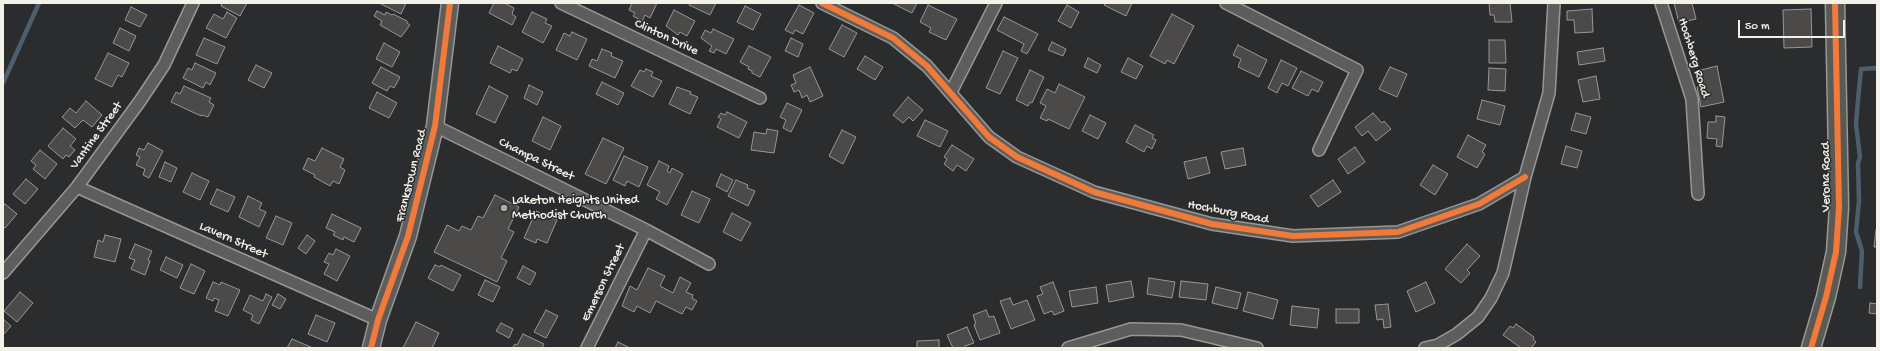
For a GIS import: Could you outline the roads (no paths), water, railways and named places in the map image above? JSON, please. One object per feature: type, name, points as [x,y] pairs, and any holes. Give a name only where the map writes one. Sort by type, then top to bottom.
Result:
[{"type":"main road","name":"Frankstown Road","points":[[371,348],[378,320],[408,236],[435,126],[449,3]]},
{"type":"main road","name":"Verona Road","points":[[1811,348],[1826,297],[1836,252],[1839,207],[1836,3]]},
{"type":"street","name":"Vantine Street","points":[[3,273],[77,187],[140,101],[164,65],[193,3]]},
{"type":"street","name":"Clinton Drive","points":[[561,3],[760,98]]},
{"type":"street","points":[[822,3],[893,38],[927,66],[951,92],[996,3]]},
{"type":"street","points":[[1226,3],[1357,70],[1319,150]]},
{"type":"street","points":[[1425,348],[1438,344],[1456,334],[1478,317],[1491,298],[1503,273],[1525,177],[1549,93],[1554,3]]},
{"type":"street","name":"Hochberg Road","points":[[1661,3],[1692,99],[1698,194]]},
{"type":"street","name":"Hochburg Road","points":[[951,92],[989,137],[1017,157],[1094,192],[1212,224],[1293,236],[1398,232],[1479,204],[1525,177]]},
{"type":"street","name":"Champa Street","points":[[435,126],[646,230],[709,264]]},
{"type":"street","name":"Lavern Street","points":[[77,187],[378,320]]},
{"type":"street","name":"Emerson Street","points":[[587,348],[646,230]]},
{"type":"street","points":[[1068,348],[1082,342],[1131,329],[1181,330],[1257,348]]},
{"type":"waterway","points":[[3,83],[39,3]]},
{"type":"waterway","points":[[1860,287],[1862,251],[1856,232],[1859,201],[1858,163],[1860,157],[1856,124],[1861,69],[1877,68]]},
{"type":"place","name":"Laketon Heights United Methodist Church","points":[[504,208]]}]
